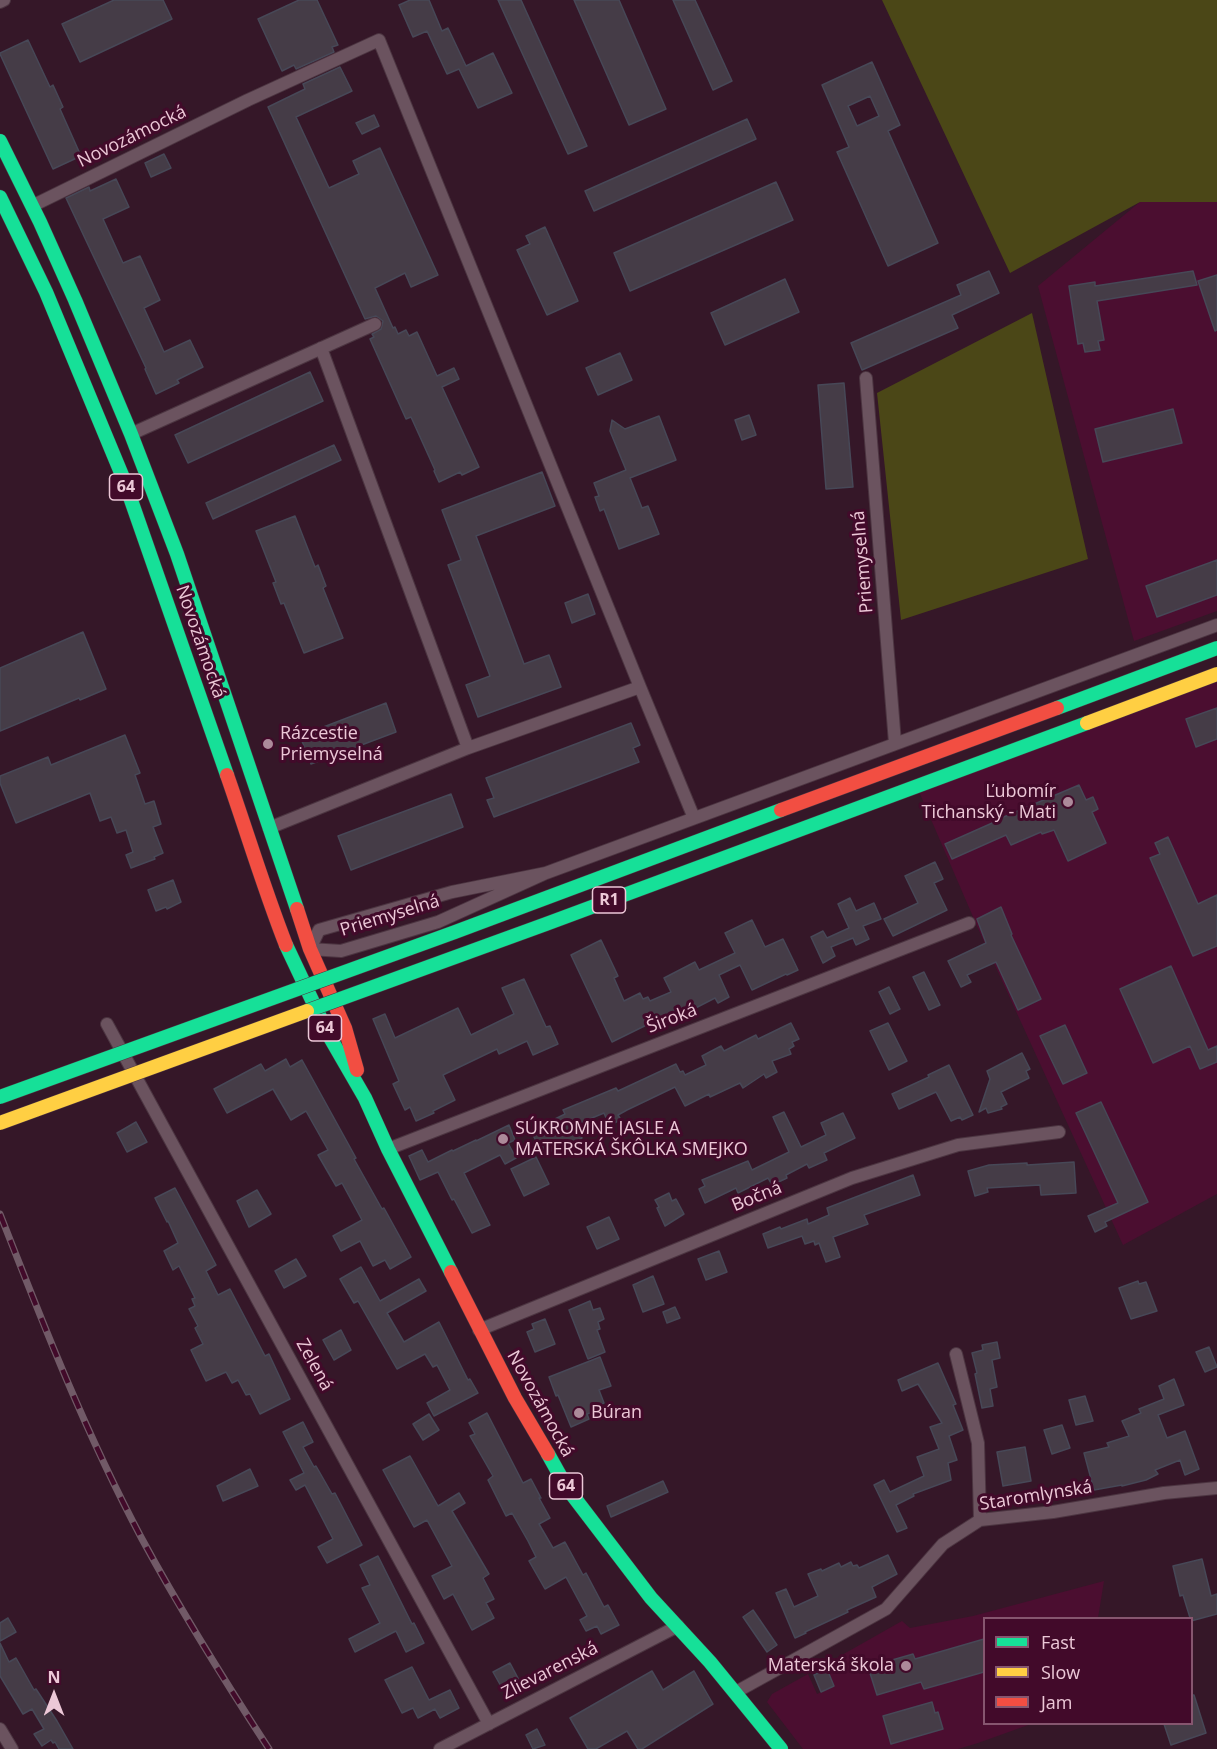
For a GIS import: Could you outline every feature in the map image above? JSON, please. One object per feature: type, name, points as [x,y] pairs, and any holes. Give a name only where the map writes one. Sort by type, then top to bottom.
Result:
[{"type":"main road","name":"Novozámocká","points":[[0,141],[75,300],[177,554],[310,949],[345,1028],[365,1098]]},
{"type":"main road","name":"Novozámocká","points":[[0,197],[45,291],[124,480],[245,826],[266,895],[290,956],[328,1034],[365,1098],[388,1149],[479,1330],[567,1488],[651,1598],[736,1692],[781,1749]]},
{"type":"main road","points":[[10,217],[32,206]]},
{"type":"main road","name":"R1","points":[[0,1097],[424,943],[1217,648]]},
{"type":"main road","name":"R1","points":[[0,1123],[525,932],[1217,674]]},
{"type":"main road","points":[[290,956],[310,949]]},
{"type":"street","name":"Novozámocká","points":[[32,206],[248,100],[379,40],[640,687]]},
{"type":"street","points":[[130,434],[375,324]]},
{"type":"street","points":[[321,348],[468,748]]},
{"type":"street","name":"Priemyselná","points":[[866,378],[895,743]]},
{"type":"street","name":"Priemyselná","points":[[546,873],[452,892],[319,930],[310,949],[341,951],[438,922],[546,873],[1217,625]]},
{"type":"street","points":[[269,828],[468,748],[640,687],[694,818]]},
{"type":"street","name":"Široká","points":[[388,1149],[969,923]]},
{"type":"street","name":"Zelená","points":[[107,1024],[489,1724]]},
{"type":"street","name":"Bočná","points":[[479,1330],[852,1178],[958,1145],[1059,1132]]},
{"type":"street","points":[[956,1354],[978,1443],[980,1520]]},
{"type":"street","name":"Staromlynská","points":[[736,1692],[886,1609],[944,1544],[980,1520],[1053,1512],[1164,1493],[1217,1488]]},
{"type":"street","name":"Zlievarenská","points":[[440,1749],[678,1626]]},
{"type":"street","points":[[0,1728],[12,1749]]},
{"type":"shaded area","points":[[882,0],[1217,0],[1217,202],[1140,202],[1010,273]]},
{"type":"shaded area","points":[[1140,202],[1217,202],[1217,611],[1134,641],[1038,286]]},
{"type":"shaded area","points":[[1032,313],[1088,559],[901,620],[877,393]]},
{"type":"shaded area","points":[[1217,674],[1217,1194],[1123,1245],[977,926],[917,787]]},
{"type":"shaded area","name":"Materská škola","points":[[1104,1581],[1098,1617],[983,1617],[983,1725],[1028,1725],[958,1749],[803,1749],[767,1702],[772,1694],[808,1674],[817,1694],[834,1686],[826,1664],[902,1621],[910,1628],[973,1616]]},
{"type":"building","points":[[114,0],[163,0],[172,19],[80,62],[62,24]]},
{"type":"building","points":[[299,0],[317,0],[338,45],[332,47],[334,52],[296,69],[294,65],[282,71],[258,19]]},
{"type":"building","points":[[410,0],[429,0],[442,31],[448,28],[466,66],[493,53],[512,93],[478,108],[459,69],[447,74],[427,31],[413,37],[399,5]]},
{"type":"building","points":[[498,0],[521,0],[587,146],[568,154]]},
{"type":"building","points":[[574,0],[619,0],[666,109],[629,125]]},
{"type":"building","points":[[673,0],[695,0],[732,81],[713,90]]},
{"type":"building","points":[[28,40],[50,87],[53,85],[63,107],[60,109],[81,156],[53,169],[0,54]]},
{"type":"building","points":[[872,62],[900,125],[888,131],[938,243],[888,266],[837,152],[849,147],[822,85]],"holes":[[[870,96],[879,116],[857,126],[848,106]]]},
{"type":"building","points":[[340,67],[352,91],[296,117],[329,188],[359,174],[353,161],[380,148],[438,275],[411,287],[405,273],[375,288],[398,334],[406,330],[409,336],[417,332],[437,376],[454,368],[459,379],[442,387],[479,467],[462,475],[460,472],[439,482],[411,417],[406,419],[370,339],[374,337],[372,334],[381,329],[383,321],[376,316],[365,319],[268,107],[305,89],[303,84]]},
{"type":"building","points":[[374,115],[379,126],[362,134],[356,123]]},
{"type":"building","points":[[747,119],[756,139],[594,211],[585,191]]},
{"type":"building","points":[[164,154],[171,168],[151,177],[145,163]]},
{"type":"building","points":[[116,179],[129,207],[103,219],[123,263],[140,256],[160,300],[144,308],[164,352],[190,340],[203,367],[177,380],[179,383],[156,394],[66,198],[89,187],[90,191]]},
{"type":"building","points":[[776,182],[793,220],[630,291],[614,253]]},
{"type":"building","points":[[545,227],[578,301],[547,315],[517,250],[530,244],[526,236]]},
{"type":"building","points":[[989,271],[999,293],[952,315],[958,328],[862,370],[851,343],[961,295],[957,285]]},
{"type":"building","points":[[1193,271],[1197,285],[1097,301],[1104,340],[1098,341],[1100,350],[1085,352],[1083,343],[1078,344],[1069,286],[1095,282],[1095,286]]},
{"type":"building","points":[[1217,275],[1217,330],[1215,331],[1198,281]]},
{"type":"building","points":[[785,279],[799,312],[725,345],[711,313]]},
{"type":"building","points":[[620,353],[632,380],[598,395],[586,368]]},
{"type":"building","points":[[310,372],[323,401],[188,463],[175,435]]},
{"type":"building","points":[[844,383],[853,487],[826,489],[818,385]]},
{"type":"building","points":[[1173,409],[1182,443],[1103,462],[1095,429]]},
{"type":"building","points":[[749,415],[756,435],[742,440],[735,420]]},
{"type":"building","points":[[659,416],[676,460],[630,478],[642,508],[648,506],[659,534],[619,549],[604,509],[600,511],[595,497],[599,496],[594,483],[626,470],[610,431],[612,420],[625,429]]},
{"type":"building","points":[[334,445],[341,460],[213,519],[206,503]]},
{"type":"building","points":[[542,472],[555,506],[476,536],[524,664],[549,655],[561,687],[478,717],[466,685],[490,676],[448,565],[461,560],[442,510]]},
{"type":"building","points":[[295,516],[315,567],[318,565],[326,586],[323,588],[343,638],[304,653],[284,603],[281,604],[273,583],[276,582],[256,531]]},
{"type":"building","points":[[1217,560],[1217,595],[1157,617],[1146,586]]},
{"type":"building","points":[[588,594],[595,614],[572,623],[565,603]]},
{"type":"building","points":[[83,632],[106,689],[0,731],[0,668]]},
{"type":"building","points":[[386,703],[396,732],[311,764],[300,736]]},
{"type":"building","points":[[1217,708],[1217,739],[1196,747],[1186,719]]},
{"type":"building","points":[[631,723],[640,745],[633,748],[639,762],[494,817],[487,800],[494,798],[486,778]]},
{"type":"building","points":[[125,735],[140,773],[135,775],[145,804],[154,801],[161,824],[153,827],[163,853],[154,857],[155,859],[131,868],[126,855],[133,852],[126,830],[117,833],[111,817],[100,821],[90,793],[16,823],[0,783],[0,776],[48,757],[51,765]]},
{"type":"building","points":[[1079,785],[1086,800],[1093,797],[1098,809],[1092,812],[1106,843],[1068,861],[1054,830],[1042,834],[1041,832],[1011,845],[1006,835],[952,859],[945,844]]},
{"type":"building","points":[[451,794],[463,827],[351,870],[338,836]]},
{"type":"building","points":[[1168,837],[1198,904],[1217,895],[1217,946],[1193,956],[1150,858],[1160,854],[1155,843]]},
{"type":"building","points":[[935,862],[943,879],[934,883],[947,910],[893,936],[884,919],[918,903],[905,876]]},
{"type":"building","points":[[173,880],[181,902],[167,909],[166,907],[156,911],[148,890]]},
{"type":"building","points":[[850,898],[856,911],[874,903],[881,919],[863,926],[869,939],[856,945],[853,938],[831,947],[835,956],[823,963],[811,937],[823,931],[827,938],[849,928],[838,904]]},
{"type":"building","points":[[1001,907],[1011,935],[1041,999],[1018,1010],[996,962],[967,975],[971,982],[961,987],[948,961],[986,943],[977,919]]},
{"type":"building","points":[[752,920],[765,947],[783,939],[798,970],[752,990],[740,965],[719,975],[729,997],[718,1003],[715,998],[682,1015],[679,1009],[612,1042],[571,955],[601,940],[618,976],[614,978],[624,1001],[640,993],[643,999],[648,997],[650,1001],[671,992],[664,978],[695,962],[699,970],[735,953],[725,933]]},
{"type":"building","points":[[1171,966],[1208,1050],[1217,1046],[1217,1062],[1200,1069],[1190,1046],[1153,1063],[1120,989]]},
{"type":"building","points":[[924,972],[940,1005],[929,1010],[913,977]]},
{"type":"building","points":[[524,979],[546,1027],[550,1026],[558,1044],[533,1055],[527,1041],[499,1054],[497,1049],[443,1075],[455,1100],[416,1121],[410,1107],[405,1110],[393,1084],[399,1081],[373,1019],[385,1014],[395,1038],[458,1008],[471,1035],[514,1014],[502,988]]},
{"type":"building","points":[[889,987],[900,1009],[890,1014],[879,992]]},
{"type":"building","points":[[791,1023],[799,1039],[792,1042],[794,1046],[789,1049],[791,1054],[772,1061],[777,1072],[766,1078],[764,1074],[743,1088],[740,1083],[710,1097],[709,1094],[685,1106],[675,1087],[618,1115],[621,1120],[609,1125],[604,1113],[580,1123],[583,1129],[579,1131],[582,1138],[543,1155],[531,1131],[565,1114],[563,1110],[616,1088],[618,1091],[676,1064],[680,1072],[683,1071],[685,1075],[706,1065],[702,1056],[721,1046],[724,1051],[756,1035],[758,1039]]},
{"type":"building","points":[[888,1023],[907,1061],[889,1070],[870,1031]]},
{"type":"building","points":[[1065,1025],[1087,1073],[1063,1084],[1040,1036]]},
{"type":"building","points":[[1022,1053],[1030,1069],[1026,1071],[1029,1078],[1001,1092],[1007,1104],[1001,1107],[1002,1109],[988,1113],[986,1108],[979,1112],[990,1079],[987,1071]]},
{"type":"building","points":[[286,1059],[290,1067],[302,1060],[356,1158],[354,1159],[411,1257],[390,1269],[385,1260],[373,1266],[360,1241],[341,1251],[333,1236],[362,1220],[342,1183],[336,1186],[318,1155],[328,1150],[306,1111],[291,1120],[273,1089],[227,1113],[214,1089],[261,1064],[265,1071]]},
{"type":"building","points":[[949,1065],[973,1115],[962,1120],[960,1117],[951,1121],[936,1092],[899,1109],[892,1094]]},
{"type":"building","points":[[1101,1102],[1148,1202],[1105,1222],[1107,1226],[1095,1232],[1088,1216],[1118,1203],[1076,1113]]},
{"type":"building","points":[[784,1112],[801,1147],[826,1135],[821,1123],[843,1113],[855,1138],[824,1153],[827,1160],[809,1168],[807,1164],[772,1185],[768,1178],[738,1193],[736,1188],[705,1203],[699,1189],[705,1186],[702,1180],[748,1161],[752,1170],[789,1152],[773,1117]]},
{"type":"building","points":[[136,1122],[147,1142],[127,1152],[117,1133]]},
{"type":"building","points":[[509,1125],[515,1140],[508,1143],[516,1158],[505,1164],[500,1155],[464,1173],[490,1225],[472,1233],[438,1172],[420,1180],[409,1156],[422,1150],[428,1162]]},
{"type":"building","points":[[536,1157],[549,1184],[524,1196],[511,1169]]},
{"type":"building","points":[[1074,1162],[1076,1193],[1041,1195],[1040,1185],[987,1188],[988,1192],[975,1196],[968,1171],[989,1165]]},
{"type":"building","points":[[913,1175],[920,1195],[864,1215],[868,1224],[833,1237],[840,1257],[826,1262],[819,1243],[815,1245],[814,1241],[805,1244],[802,1236],[768,1248],[763,1234],[807,1219],[808,1224],[829,1215],[827,1208]]},
{"type":"building","points":[[175,1188],[216,1265],[206,1271],[218,1295],[230,1289],[265,1356],[269,1354],[290,1399],[260,1414],[250,1394],[246,1395],[238,1380],[232,1383],[226,1372],[206,1381],[191,1350],[203,1344],[195,1328],[198,1326],[189,1309],[195,1306],[192,1299],[195,1298],[179,1266],[173,1270],[164,1251],[178,1243],[155,1198]]},
{"type":"building","points":[[257,1190],[271,1214],[249,1227],[237,1201]]},
{"type":"building","points":[[669,1193],[672,1201],[676,1199],[684,1214],[665,1226],[655,1200]]},
{"type":"building","points":[[609,1217],[619,1239],[597,1249],[587,1227]]},
{"type":"building","points":[[719,1251],[727,1272],[706,1280],[698,1259]]},
{"type":"building","points":[[296,1259],[306,1276],[284,1288],[275,1271]]},
{"type":"building","points":[[361,1267],[380,1301],[419,1279],[426,1291],[387,1313],[404,1342],[439,1322],[468,1380],[470,1379],[478,1393],[434,1416],[427,1403],[450,1390],[437,1365],[433,1367],[425,1354],[397,1369],[358,1301],[354,1303],[340,1279]]},
{"type":"building","points":[[653,1276],[664,1304],[643,1312],[633,1285]]},
{"type":"building","points":[[1138,1281],[1139,1284],[1146,1282],[1157,1311],[1131,1319],[1119,1288]]},
{"type":"building","points":[[590,1301],[593,1310],[600,1308],[604,1319],[598,1322],[600,1329],[597,1330],[605,1352],[588,1359],[569,1310]]},
{"type":"building","points":[[675,1307],[680,1318],[667,1323],[663,1312]]},
{"type":"building","points":[[545,1319],[555,1344],[535,1352],[527,1332],[534,1329],[532,1324]]},
{"type":"building","points":[[341,1330],[351,1350],[334,1360],[323,1340]]},
{"type":"building","points":[[997,1342],[1000,1358],[992,1360],[997,1387],[990,1389],[993,1406],[982,1408],[972,1353],[983,1350],[982,1345]]},
{"type":"building","points":[[1209,1347],[1217,1367],[1205,1372],[1196,1352]]},
{"type":"building","points":[[600,1357],[611,1386],[599,1390],[604,1403],[595,1407],[596,1411],[587,1414],[589,1419],[571,1427],[549,1377]]},
{"type":"building","points":[[938,1363],[956,1404],[953,1405],[963,1430],[949,1436],[957,1460],[948,1463],[951,1480],[913,1494],[914,1496],[896,1505],[907,1528],[897,1532],[874,1485],[884,1480],[890,1492],[924,1476],[917,1457],[939,1449],[930,1427],[942,1423],[918,1384],[902,1391],[898,1380]]},
{"type":"building","points":[[1174,1379],[1184,1405],[1158,1415],[1167,1438],[1185,1431],[1199,1469],[1185,1475],[1180,1460],[1155,1470],[1158,1474],[1146,1480],[1094,1490],[1084,1453],[1109,1447],[1107,1443],[1129,1436],[1122,1421],[1141,1413],[1139,1409],[1164,1399],[1159,1386]]},
{"type":"building","points":[[1085,1396],[1093,1421],[1076,1425],[1069,1400]]},
{"type":"building","points":[[487,1413],[523,1483],[531,1479],[541,1498],[539,1498],[550,1518],[539,1524],[553,1548],[565,1542],[583,1575],[586,1573],[604,1607],[608,1605],[619,1625],[601,1634],[597,1626],[586,1631],[580,1620],[587,1616],[566,1577],[545,1589],[529,1561],[536,1557],[512,1513],[506,1516],[488,1480],[493,1476],[470,1436],[475,1434],[469,1423]]},
{"type":"building","points":[[429,1414],[439,1430],[423,1440],[413,1424]]},
{"type":"building","points":[[303,1422],[313,1442],[303,1447],[332,1494],[335,1493],[362,1545],[327,1563],[318,1547],[333,1539],[305,1485],[296,1490],[290,1480],[304,1473],[283,1432]]},
{"type":"building","points":[[1062,1425],[1070,1448],[1052,1454],[1044,1430]]},
{"type":"building","points":[[1025,1447],[1031,1481],[1003,1486],[997,1452]]},
{"type":"building","points":[[410,1456],[438,1506],[459,1493],[465,1503],[452,1511],[489,1574],[483,1578],[494,1599],[486,1603],[494,1618],[472,1630],[453,1594],[444,1599],[432,1576],[452,1566],[427,1520],[414,1527],[383,1470]]},
{"type":"building","points":[[250,1469],[258,1486],[223,1501],[217,1486]]},
{"type":"building","points":[[663,1481],[668,1492],[611,1517],[607,1506]]},
{"type":"building","points":[[888,1555],[897,1574],[872,1587],[876,1597],[795,1638],[776,1593],[786,1589],[794,1607],[818,1596],[808,1574],[821,1569],[822,1571],[839,1563],[841,1567],[851,1562],[853,1566],[857,1565],[859,1568]]},
{"type":"building","points":[[378,1556],[424,1643],[406,1652],[396,1631],[355,1652],[349,1639],[380,1623],[362,1588],[370,1585],[360,1565]]},
{"type":"building","points":[[1202,1559],[1211,1596],[1217,1594],[1217,1614],[1193,1620],[1193,1617],[1190,1617],[1183,1595],[1180,1596],[1173,1566]]},
{"type":"building","points":[[753,1610],[777,1645],[767,1652],[743,1617]]},
{"type":"building","points":[[8,1618],[16,1632],[0,1641],[0,1623]]},
{"type":"building","points":[[983,1639],[983,1672],[924,1689],[921,1682],[877,1695],[868,1667],[913,1654],[915,1659]]},
{"type":"building","points":[[0,1643],[9,1662],[16,1658],[73,1749],[59,1749],[51,1740],[42,1746],[34,1734],[44,1729],[32,1709],[23,1714],[0,1676]]},
{"type":"building","points":[[510,1663],[519,1680],[502,1688],[493,1672]]},
{"type":"building","points":[[412,1667],[429,1700],[450,1690],[459,1708],[440,1718],[435,1709],[418,1718],[413,1708],[402,1713],[385,1680]]},
{"type":"building","points":[[827,1669],[834,1686],[821,1692],[814,1675]]},
{"type":"building","points":[[652,1671],[663,1690],[694,1671],[713,1704],[642,1749],[638,1749],[627,1731],[596,1749],[588,1749],[570,1718]]},
{"type":"building","points":[[1194,1695],[1206,1733],[1171,1745],[1164,1725],[1193,1725]]},
{"type":"building","points":[[932,1702],[943,1729],[891,1744],[883,1716]]},
{"type":"building","points":[[537,1729],[545,1745],[533,1749],[526,1735]]},
{"type":"railway","points":[[0,1214],[66,1378],[102,1459],[142,1539],[187,1619],[269,1749]]},
{"type":"traffic: fast","points":[[0,141],[75,300],[131,434],[177,554],[297,909]]},
{"type":"traffic: fast","points":[[0,197],[46,292],[124,480],[227,775]]},
{"type":"traffic: fast","points":[[1057,708],[1217,648]]},
{"type":"traffic: fast","points":[[307,1011],[1087,723]]},
{"type":"traffic: fast","points":[[0,1097],[455,932],[781,810]]},
{"type":"traffic: fast","points":[[286,945],[328,1034],[365,1098],[388,1149],[451,1272]]},
{"type":"traffic: fast","points":[[548,1454],[567,1488],[651,1598],[710,1662],[781,1749]]},
{"type":"traffic: jam","points":[[781,810],[1057,708]]},
{"type":"traffic: jam","points":[[227,775],[286,945]]},
{"type":"traffic: jam","points":[[297,909],[310,949],[345,1028],[357,1070]]},
{"type":"traffic: jam","points":[[451,1272],[515,1398],[548,1454]]},
{"type":"traffic: slow","points":[[1087,723],[1217,674]]},
{"type":"traffic: slow","points":[[0,1123],[307,1011]]},
{"type":"place","name":"Rázcestie Priemyselná","points":[[268,744]]},
{"type":"place","name":"Ľubomír Tichanský - Mati","points":[[1068,802]]},
{"type":"place","name":"SÚKROMNÉ JASLE A MATERSKÁ ŠKÔLKA SMEJKO","points":[[503,1139]]},
{"type":"place","name":"Búran","points":[[579,1413]]},
{"type":"place","name":"Materská škola","points":[[906,1666]]}]
